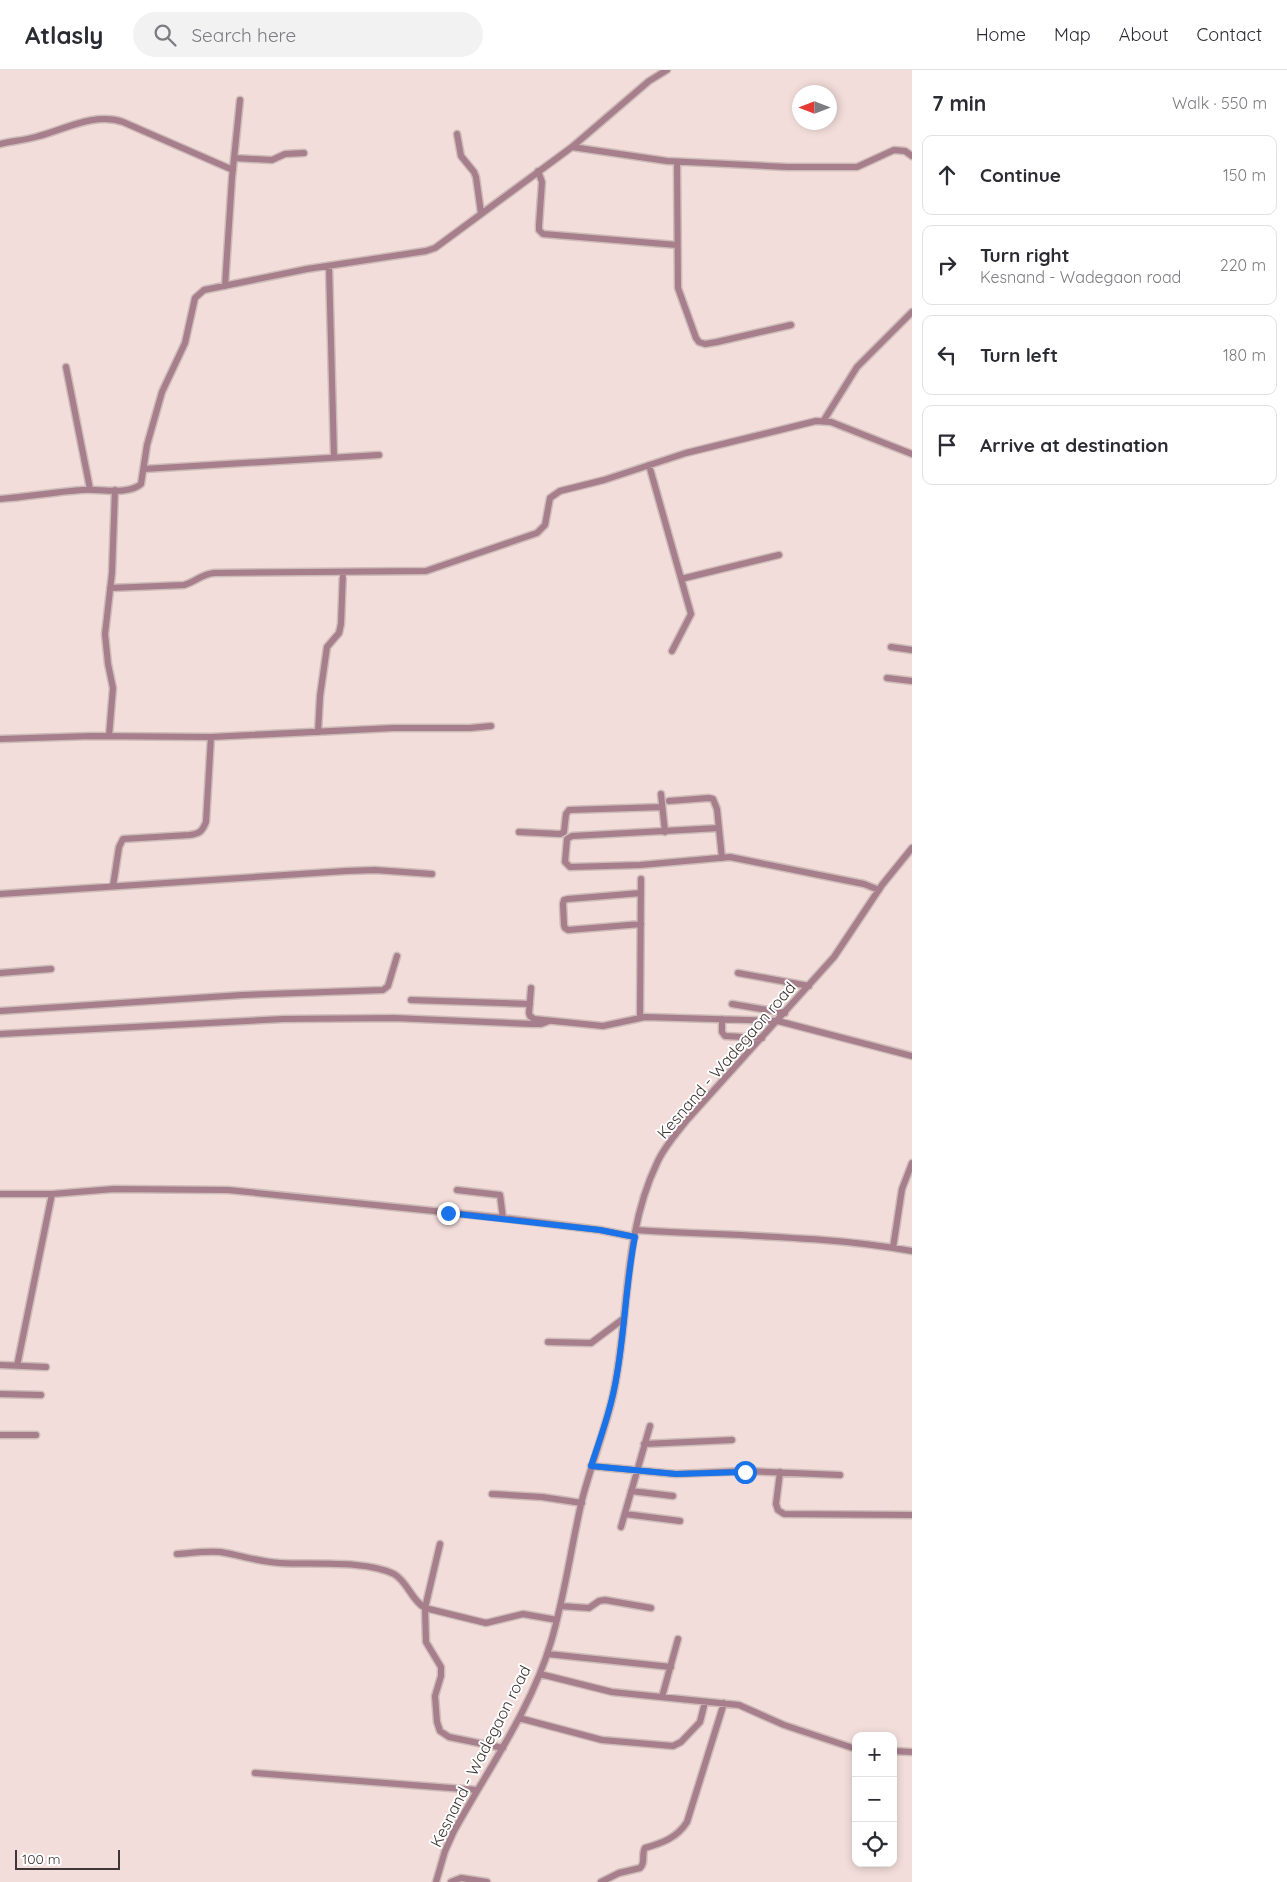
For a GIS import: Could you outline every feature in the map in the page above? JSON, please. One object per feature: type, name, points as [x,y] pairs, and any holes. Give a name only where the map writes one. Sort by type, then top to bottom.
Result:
[{"type":"street","points":[[0,499],[90,489],[114,490],[141,484],[147,446],[159,400],[169,374],[185,343],[195,298],[204,290],[435,248],[572,146],[649,81],[667,70]]},
{"type":"street","points":[[225,286],[232,170],[240,100]]},
{"type":"street","points":[[0,144],[37,137],[82,123],[114,120],[123,122],[232,170]]},
{"type":"street","points":[[457,134],[461,156],[476,177],[481,213]]},
{"type":"street","points":[[572,146],[677,162],[787,167],[852,168],[863,165],[874,158],[894,150],[905,152],[912,156]]},
{"type":"street","points":[[234,158],[272,160],[290,153],[304,153]]},
{"type":"street","points":[[677,162],[678,288],[679,297],[687,312],[696,338],[699,342],[705,344],[791,324]]},
{"type":"street","points":[[538,172],[542,182],[539,230],[543,234],[677,245]]},
{"type":"street","points":[[328,266],[334,458]]},
{"type":"street","points":[[824,420],[856,367],[912,312]]},
{"type":"street","points":[[66,367],[90,489]]},
{"type":"street","points":[[110,588],[184,585],[190,584],[202,576],[214,573],[433,570],[537,533],[545,525],[550,498],[560,491],[604,480],[735,440],[816,421],[824,420],[912,454]]},
{"type":"street","points":[[144,469],[379,455]]},
{"type":"street","points":[[649,465],[691,614],[672,651]]},
{"type":"street","points":[[109,736],[113,688],[104,634],[110,588],[114,490]]},
{"type":"street","points":[[681,579],[779,555]]},
{"type":"street","points":[[318,732],[320,696],[327,647],[339,633],[341,624],[343,572]]},
{"type":"street","points":[[891,647],[912,650]]},
{"type":"street","points":[[886,678],[912,681]]},
{"type":"street","points":[[0,739],[109,736],[211,737],[393,728],[470,728],[491,726]]},
{"type":"street","points":[[113,886],[119,847],[123,839],[189,835],[198,834],[203,831],[206,822],[211,737]]},
{"type":"street","points":[[661,794],[665,832]]},
{"type":"street","points":[[669,801],[713,799],[722,858]]},
{"type":"street","points":[[562,833],[564,832],[566,814],[569,810],[662,807]]},
{"type":"street","points":[[718,828],[572,836],[566,844],[565,862],[570,867],[640,865],[722,858],[747,860],[864,884],[879,890]]},
{"type":"street","points":[[519,832],[562,833],[569,838]]},
{"type":"street","name":"Kesnand - Wadegaon road","points":[[436,1882],[448,1844],[519,1718],[548,1654],[591,1466],[613,1396],[628,1273],[650,1178],[657,1162],[671,1140],[834,958],[879,890],[912,848]]},
{"type":"street","points":[[0,894],[346,871],[375,870],[432,874]]},
{"type":"street","points":[[640,1017],[642,878]]},
{"type":"street","points":[[641,893],[568,899],[564,900],[563,904],[565,928],[568,930],[641,924]]},
{"type":"street","points":[[0,1011],[242,996],[383,990],[388,986],[397,956]]},
{"type":"street","points":[[0,973],[51,969]]},
{"type":"street","points":[[738,973],[809,986]]},
{"type":"street","points":[[531,988],[529,1013],[531,1018],[603,1026],[640,1017],[778,1021],[912,1056]]},
{"type":"street","points":[[411,1000],[530,1004]]},
{"type":"street","points":[[732,1004],[785,1013]]},
{"type":"street","points":[[0,1034],[283,1020],[394,1018],[532,1024],[541,1024],[549,1021]]},
{"type":"street","points":[[722,1019],[722,1032],[725,1036],[762,1038]]},
{"type":"street","points":[[893,1248],[902,1189],[912,1163]]},
{"type":"street","points":[[0,1194],[52,1194],[114,1189],[228,1190],[503,1218],[636,1234],[798,1238],[912,1251]]},
{"type":"street","points":[[457,1190],[500,1195],[503,1218]]},
{"type":"street","points":[[17,1366],[52,1194]]},
{"type":"street","points":[[548,1342],[591,1343],[623,1319]]},
{"type":"street","points":[[0,1365],[46,1367]]},
{"type":"street","points":[[0,1394],[41,1395]]},
{"type":"street","points":[[621,1528],[650,1426]]},
{"type":"street","points":[[0,1435],[36,1435]]},
{"type":"street","points":[[644,1444],[732,1440]]},
{"type":"street","points":[[591,1466],[676,1474],[780,1472],[840,1475]]},
{"type":"street","points":[[780,1472],[776,1504],[778,1510],[784,1514],[912,1514]]},
{"type":"street","points":[[631,1491],[673,1496]]},
{"type":"street","points":[[492,1494],[542,1497],[582,1503]]},
{"type":"street","points":[[625,1514],[680,1521]]},
{"type":"street","points":[[440,1544],[425,1608],[426,1642],[441,1667],[441,1676],[435,1696],[437,1722],[440,1731],[449,1737],[503,1748]]},
{"type":"street","points":[[178,1554],[212,1552],[266,1562],[340,1564],[376,1569],[400,1578],[425,1608],[486,1623],[523,1614],[557,1620]]},
{"type":"street","points":[[560,1606],[589,1608],[599,1601],[605,1600],[651,1608]]},
{"type":"street","points":[[662,1697],[678,1639]]},
{"type":"street","points":[[548,1654],[671,1667]]},
{"type":"street","points":[[540,1674],[602,1690],[739,1705],[784,1725],[852,1748]]},
{"type":"street","points":[[519,1718],[602,1740],[673,1746],[681,1742],[700,1722],[705,1702]]},
{"type":"street","points":[[601,1882],[619,1873],[640,1868],[643,1863],[642,1854],[646,1848],[674,1837],[682,1830],[687,1822],[724,1703]]},
{"type":"street","points":[[897,1751],[912,1752]]},
{"type":"street","points":[[255,1773],[477,1790]]},
{"type":"street","points":[[452,1882],[461,1878],[487,1882]]},
{"type":"route","points":[[448,1213],[600,1230],[635,1237],[628,1273],[618,1372],[613,1396],[591,1466],[676,1474],[745,1472]]}]
